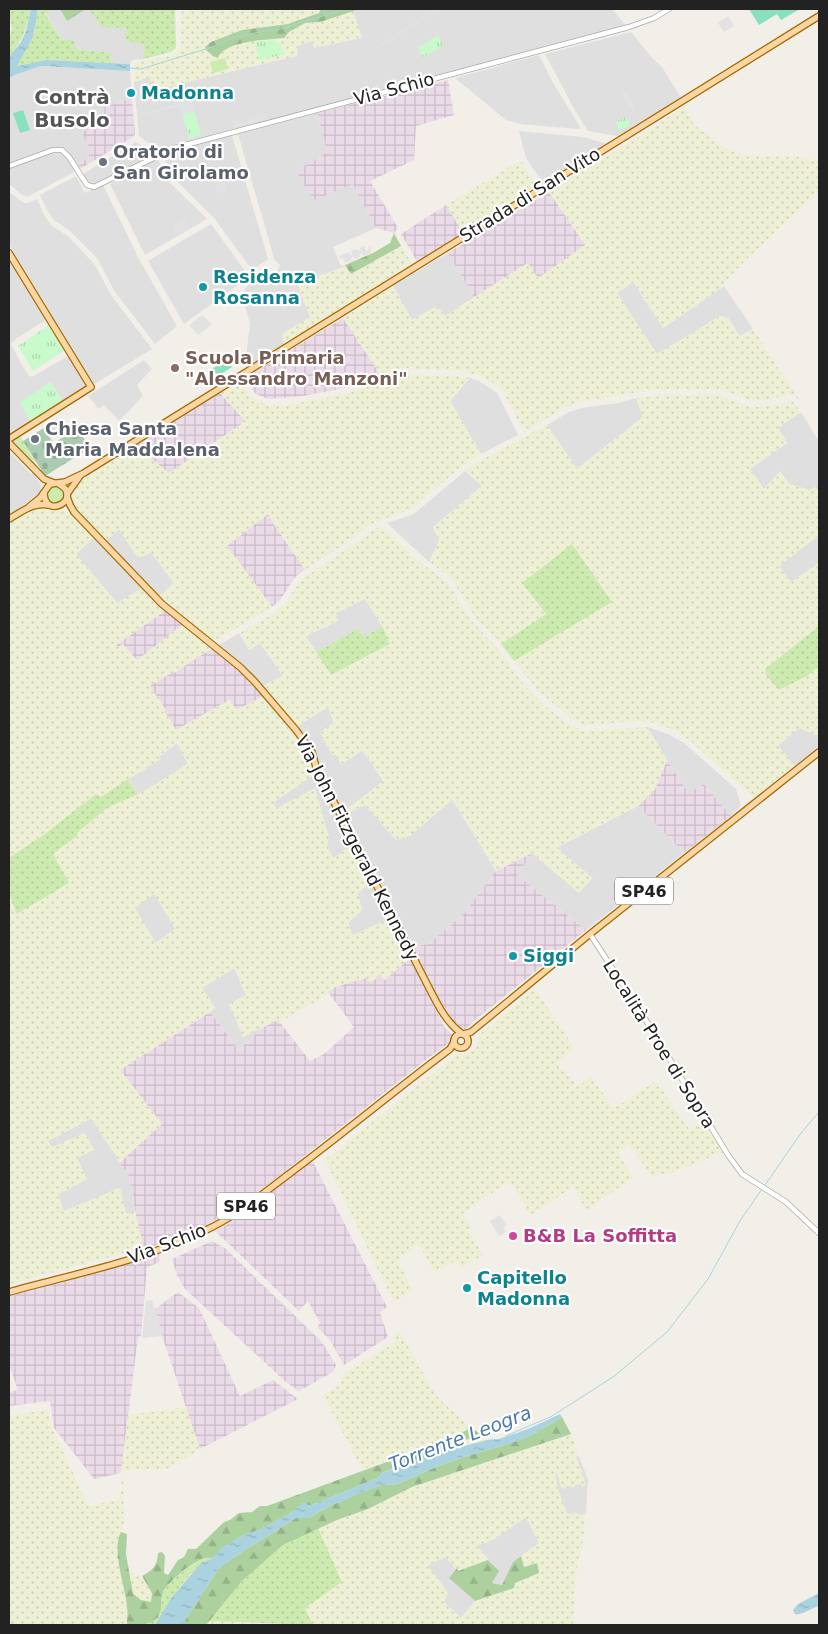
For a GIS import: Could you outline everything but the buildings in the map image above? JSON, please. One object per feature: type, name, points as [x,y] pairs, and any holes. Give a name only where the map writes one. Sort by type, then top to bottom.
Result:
[{"type":"main road","name":"Strada di San Vito","points":[[84,473],[819,16]]},
{"type":"main road","points":[[9,253],[91,387],[9,441],[46,481],[65,488],[67,495]]},
{"type":"main road","points":[[38,473],[45,499],[49,505]]},
{"type":"main road","points":[[9,518],[28,506],[47,487],[84,473]]},
{"type":"main road","points":[[28,506],[38,504],[60,506],[75,481],[84,473]]},
{"type":"main road","name":"Via John Fitzgerald Kennedy","points":[[67,495],[74,512],[162,604],[256,682],[312,752],[316,767],[425,981],[444,1016],[460,1039]]},
{"type":"main road","name":"Via John Fitzgerald Kennedy","points":[[60,506],[74,512]]},
{"type":"main road","name":"SP46","points":[[460,1039],[819,752]]},
{"type":"main road","name":"Via Schio","points":[[9,1292],[145,1255],[212,1227],[237,1213],[295,1170],[450,1049],[460,1039]]},
{"type":"street","name":"Via Schio","points":[[9,166],[53,150],[62,150],[69,157],[87,185],[92,187],[174,148],[630,28],[654,18],[669,9]]},
{"type":"street","name":"Località Proe di Sopra","points":[[590,934],[742,1174],[786,1202],[819,1233]]},
{"type":"shaded area","points":[[53,9],[60,9],[67,21],[89,9],[101,26],[127,28],[144,44],[143,59],[132,60],[130,64],[111,63],[110,53],[76,49],[62,40],[45,13]]},
{"type":"shaded area","points":[[360,9],[612,9],[627,27],[175,144],[160,151],[139,136],[134,82],[150,76],[155,90],[312,41],[314,48],[361,38],[353,11]]},
{"type":"shaded area","points":[[435,9],[436,11],[379,48],[378,46]]},
{"type":"shaded area","points":[[728,16],[734,26],[724,32],[718,23]]},
{"type":"shaded area","points":[[631,32],[662,67],[681,98],[618,136],[588,131],[545,54]]},
{"type":"shaded area","points":[[539,55],[552,81],[580,127],[579,129],[520,124],[506,120],[455,78]]},
{"type":"shaded area","points":[[41,66],[130,71],[132,98],[104,107],[104,123],[91,153],[79,166],[80,169],[27,197],[9,184],[9,77]]},
{"type":"shaded area","points":[[448,80],[454,115],[416,126],[414,160],[370,181],[398,228],[394,233],[376,228],[353,184],[314,200],[296,171],[327,152],[317,113]]},
{"type":"shaded area","points":[[622,87],[635,108],[632,110],[619,89]]},
{"type":"shaded area","points":[[132,98],[135,134],[133,137],[80,169],[79,166],[91,153],[82,132],[104,123],[104,107]]},
{"type":"shaded area","points":[[194,99],[195,111],[182,115],[179,106],[143,116],[142,114]]},
{"type":"shaded area","points":[[317,113],[327,152],[296,171],[353,184],[376,228],[333,247],[341,266],[346,266],[297,284],[310,317],[282,334],[284,345],[247,368],[246,356],[250,324],[242,293],[255,277],[276,274],[280,265],[274,259],[238,134]]},
{"type":"shaded area","points":[[266,115],[267,120],[234,128],[232,121],[237,120],[238,123]]},
{"type":"shaded area","points":[[519,131],[583,137],[608,144],[545,186],[526,158]]},
{"type":"shaded area","points":[[232,135],[268,259],[252,270],[214,218],[174,178],[163,156],[177,149]]},
{"type":"shaded area","points":[[136,142],[154,154],[90,185],[83,174]]},
{"type":"shaded area","points":[[158,159],[169,182],[207,219],[145,255],[110,184]]},
{"type":"shaded area","points":[[222,175],[227,191],[218,193],[214,178]]},
{"type":"shaded area","points":[[76,176],[85,193],[103,185],[139,259],[177,326],[155,344],[113,289],[98,259],[69,230],[54,220],[47,210],[40,195]]},
{"type":"shaded area","points":[[9,192],[24,203],[37,199],[44,215],[52,226],[68,236],[95,265],[111,295],[152,349],[94,384],[9,244]]},
{"type":"shaded area","points":[[549,192],[586,245],[538,279],[528,263],[474,297],[448,253]]},
{"type":"shaded area","points":[[446,205],[464,234],[418,263],[401,234]]},
{"type":"shaded area","points":[[184,219],[190,229],[179,235],[173,225]]},
{"type":"shaded area","points":[[211,224],[248,275],[247,278],[184,324],[148,261]]},
{"type":"shaded area","points":[[364,246],[366,251],[371,246],[371,253],[363,256],[362,253],[359,255],[360,257],[355,259],[353,257],[351,258],[352,260],[345,263],[343,258],[340,259],[339,256],[349,252],[350,255],[352,254],[351,251],[361,250],[360,248]]},
{"type":"shaded area","points":[[448,253],[474,297],[444,317],[437,306],[412,320],[393,286]]},
{"type":"shaded area","points":[[9,258],[46,320],[17,338],[11,344],[28,375],[32,377],[68,356],[88,388],[64,403],[51,382],[31,423],[9,437]]},
{"type":"shaded area","points":[[633,282],[663,328],[724,286],[753,329],[740,336],[728,318],[720,316],[657,355],[617,293]]},
{"type":"shaded area","points":[[296,285],[300,295],[290,299],[286,289]]},
{"type":"shaded area","points":[[202,315],[212,324],[198,335],[189,325]]},
{"type":"shaded area","points":[[343,318],[380,374],[344,388],[303,396],[268,399],[256,394],[249,384],[248,376]]},
{"type":"shaded area","points":[[144,360],[152,369],[137,385],[143,396],[119,421],[104,405],[99,409],[88,396]]},
{"type":"shaded area","points":[[470,378],[479,381],[497,393],[518,435],[481,454],[450,401]]},
{"type":"shaded area","points":[[220,393],[246,421],[169,473],[135,446]]},
{"type":"shaded area","points":[[636,398],[643,417],[577,469],[547,425],[569,412],[581,408],[618,403]]},
{"type":"shaded area","points":[[801,412],[819,442],[819,486],[809,490],[789,484],[780,472],[764,489],[750,469],[787,443],[778,427]]},
{"type":"shaded area","points":[[56,422],[61,430],[51,435],[47,428]]},
{"type":"shaded area","points":[[9,451],[30,473],[34,474],[41,486],[35,498],[9,516]]},
{"type":"shaded area","points":[[465,471],[482,486],[433,527],[439,541],[429,562],[387,523],[414,514]]},
{"type":"shaded area","points":[[268,514],[305,570],[296,576],[280,600],[272,607],[227,546]]},
{"type":"shaded area","points":[[119,529],[138,558],[151,552],[174,583],[159,596],[106,541]]},
{"type":"shaded area","points":[[819,535],[819,563],[791,582],[779,566]]},
{"type":"shaded area","points":[[93,538],[142,588],[118,604],[76,554]]},
{"type":"shaded area","points":[[365,599],[382,626],[364,637],[358,629],[316,652],[306,636],[338,621],[336,613]]},
{"type":"shaded area","points":[[166,610],[184,626],[133,664],[116,645]]},
{"type":"shaded area","points":[[239,633],[249,650],[260,643],[283,676],[263,686],[244,665],[218,646]]},
{"type":"shaded area","points":[[211,649],[240,670],[264,696],[236,710],[229,700],[176,730],[149,686]]},
{"type":"shaded area","points":[[328,707],[334,723],[324,730],[332,755],[362,750],[384,781],[343,812],[296,727]]},
{"type":"shaded area","points":[[647,727],[668,734],[684,743],[736,789],[741,805],[731,816],[704,784],[688,794]]},
{"type":"shaded area","points":[[799,728],[819,736],[819,746],[795,766],[778,746]]},
{"type":"shaded area","points":[[178,743],[188,764],[140,796],[128,779]]},
{"type":"shaded area","points":[[667,760],[688,793],[704,784],[731,816],[684,853],[638,806],[654,791]]},
{"type":"shaded area","points":[[316,773],[352,845],[333,858],[327,846],[329,837],[322,816],[277,809],[273,803]]},
{"type":"shaded area","points":[[452,799],[496,871],[463,915],[428,944],[411,947],[344,815],[365,805],[410,836]]},
{"type":"shaded area","points":[[638,806],[684,853],[586,930],[517,875],[532,853],[579,893],[592,878],[556,848]]},
{"type":"shaded area","points":[[532,853],[517,875],[586,930],[474,1021],[461,1034],[411,947],[428,944],[463,915],[496,871]]},
{"type":"shaded area","points":[[371,881],[390,918],[353,936],[348,923],[362,910],[357,894]]},
{"type":"shaded area","points":[[154,894],[176,929],[155,943],[134,908]]},
{"type":"shaded area","points":[[410,958],[445,1028],[456,1038],[231,1212],[188,1234],[143,1250],[128,1173],[119,1163],[162,1124],[120,1070],[210,1012],[239,1050],[263,1027],[278,1020],[310,1061],[324,1054],[354,1027],[328,992],[335,987],[380,974],[385,980]]},
{"type":"shaded area","points":[[234,968],[246,995],[243,1037],[263,1027],[239,1050],[210,1012],[215,1008],[202,988]]},
{"type":"shaded area","points":[[92,1118],[122,1166],[128,1172],[135,1212],[126,1214],[119,1188],[64,1212],[58,1195],[87,1179],[77,1158],[94,1149],[52,1147],[48,1141]]},
{"type":"shaded area","points":[[312,1160],[387,1307],[380,1312],[388,1337],[344,1365],[330,1340],[317,1327],[320,1323],[308,1301],[299,1311],[215,1231],[258,1203]]},
{"type":"shaded area","points":[[500,1215],[506,1225],[503,1228],[506,1232],[499,1236],[490,1221]]},
{"type":"shaded area","points":[[212,1241],[226,1249],[322,1342],[336,1365],[333,1372],[299,1391],[286,1382],[185,1289],[177,1275],[172,1259]]},
{"type":"shaded area","points":[[159,1254],[160,1262],[147,1267],[141,1336],[138,1337],[121,1473],[94,1479],[54,1428],[50,1401],[9,1406],[9,1392],[18,1390],[9,1368],[9,1293]]},
{"type":"shaded area","points":[[178,1292],[199,1308],[240,1396],[273,1380],[298,1399],[200,1449],[162,1336],[160,1336],[155,1309]]},
{"type":"shaded area","points":[[152,1300],[163,1336],[142,1338],[146,1301]]},
{"type":"shaded area","points":[[579,1456],[588,1480],[586,1513],[584,1513],[584,1516],[576,1513],[567,1514],[555,1474]]},
{"type":"shaded area","points":[[526,1517],[539,1543],[513,1562],[502,1585],[492,1583],[498,1571],[477,1546],[494,1539]]},
{"type":"shaded area","points":[[446,1557],[457,1568],[450,1578],[475,1601],[461,1618],[444,1602],[428,1565]]},
{"type":"green space","points":[[9,9],[31,9],[18,45],[9,57],[9,37],[12,30]]},
{"type":"green space","points":[[38,9],[53,9],[45,14],[62,40],[74,40],[76,49],[111,53],[111,63],[46,60],[16,66],[33,37]]},
{"type":"green space","points":[[60,9],[86,9],[67,21]]},
{"type":"green space","points":[[89,9],[175,9],[176,48],[171,52],[143,59],[144,44],[125,41],[127,28],[101,27]]},
{"type":"green space","points":[[321,9],[319,13],[288,24],[242,30],[211,42],[209,52],[218,57],[222,51],[236,45],[258,39],[280,39],[305,23],[320,22],[353,11],[362,37],[314,48],[312,41],[298,46],[297,56],[155,90],[154,88],[152,89],[150,77],[134,82],[135,63],[172,55],[180,48],[181,10]]},
{"type":"green space","points":[[321,9],[360,9],[320,22],[305,23],[289,32],[284,38],[258,40],[230,47],[218,57],[214,57],[206,50],[205,47],[211,42],[242,30],[288,24],[319,13]]},
{"type":"green space","points":[[749,9],[800,9],[781,20],[777,14],[759,25]]},
{"type":"green space","points":[[438,35],[443,46],[423,57],[418,48]]},
{"type":"green space","points":[[274,40],[279,43],[285,54],[259,60],[255,42]]},
{"type":"green space","points":[[225,58],[228,69],[213,73],[210,62]]},
{"type":"green space","points":[[684,105],[694,125],[724,147],[736,153],[744,156],[801,157],[819,161],[819,191],[748,258],[723,284],[724,286],[663,328],[633,282],[617,293],[657,354],[720,316],[727,318],[740,336],[753,329],[799,399],[792,395],[751,401],[720,389],[652,390],[579,402],[566,407],[524,432],[502,389],[481,376],[457,370],[406,368],[380,374],[343,318],[393,286],[412,320],[437,306],[445,316],[528,263],[538,278],[585,245],[549,192],[656,126]]},
{"type":"green space","points":[[23,110],[30,130],[20,133],[13,113]]},
{"type":"green space","points":[[195,112],[201,135],[189,139],[182,115]]},
{"type":"green space","points":[[627,117],[630,126],[619,130],[616,121]]},
{"type":"green space","points":[[519,161],[522,162],[540,189],[464,234],[446,205]]},
{"type":"green space","points":[[394,233],[401,246],[351,274],[345,265],[373,253],[390,243]]},
{"type":"green space","points":[[401,246],[413,266],[284,345],[282,334],[310,317],[297,284],[346,266],[351,274]]},
{"type":"green space","points":[[49,325],[65,350],[33,371],[18,346]]},
{"type":"green space","points":[[226,359],[232,367],[218,376],[212,369]]},
{"type":"green space","points":[[406,374],[470,378],[450,401],[481,454],[461,467],[411,509],[369,525],[357,536],[305,570],[268,514],[227,546],[272,607],[213,642],[159,596],[174,583],[151,553],[138,558],[119,529],[106,541],[81,517],[70,501],[73,487],[135,446],[169,473],[246,422],[220,393],[242,380],[243,387],[253,398],[267,405],[282,405],[346,394],[395,376]]},
{"type":"green space","points":[[51,382],[64,403],[31,423],[20,402]]},
{"type":"green space","points":[[672,395],[719,395],[750,407],[793,402],[801,412],[778,428],[787,443],[750,469],[764,489],[780,471],[789,484],[809,490],[819,486],[819,535],[779,566],[791,582],[819,563],[819,626],[765,669],[807,676],[819,666],[819,736],[799,728],[778,745],[795,766],[754,798],[688,739],[671,729],[656,723],[638,721],[584,725],[572,719],[539,692],[514,661],[611,602],[546,614],[501,644],[475,617],[451,578],[429,562],[439,541],[433,527],[482,486],[465,471],[476,463],[547,425],[577,469],[643,417],[636,398]]},
{"type":"green space","points":[[44,428],[55,446],[57,445],[55,442],[78,429],[90,448],[45,476],[23,441]]},
{"type":"green space","points":[[19,434],[43,476],[11,443],[13,438]]},
{"type":"green space","points":[[55,486],[61,489],[64,495],[61,501],[55,504],[49,501],[46,495],[49,489]]},
{"type":"green space","points":[[37,506],[69,512],[95,537],[76,554],[117,603],[143,587],[166,610],[116,645],[118,647],[123,644],[137,660],[183,624],[212,648],[173,674],[171,673],[150,686],[166,710],[165,712],[176,730],[230,700],[237,710],[264,696],[291,731],[316,773],[273,803],[277,808],[315,788],[329,837],[327,846],[333,858],[352,845],[371,881],[358,894],[362,910],[348,923],[353,935],[390,918],[410,958],[384,980],[380,975],[371,983],[366,978],[335,987],[328,992],[329,994],[280,1022],[278,1020],[243,1037],[229,1004],[246,995],[234,968],[202,988],[215,1008],[120,1070],[162,1124],[119,1163],[91,1118],[48,1141],[52,1147],[85,1133],[94,1150],[77,1158],[87,1179],[58,1195],[64,1211],[120,1188],[126,1214],[135,1211],[144,1248],[9,1284],[9,521]],"holes":[[[177,743],[188,764],[137,795],[124,782],[161,759],[159,756]],[[154,894],[175,929],[156,943],[135,908]]]},
{"type":"green space","points":[[382,526],[416,559],[447,582],[471,620],[498,649],[525,686],[546,707],[569,724],[583,731],[647,727],[667,760],[654,791],[638,806],[556,847],[593,878],[579,893],[532,853],[496,871],[453,799],[410,836],[396,840],[365,805],[344,815],[343,812],[383,781],[363,750],[341,765],[335,753],[332,755],[320,732],[334,723],[328,707],[296,727],[263,686],[283,676],[260,643],[250,650],[239,633],[271,615],[285,604],[300,580],[372,530]],"holes":[[[365,599],[382,626],[390,645],[331,675],[306,636],[338,620],[336,613]]]},
{"type":"green space","points":[[572,544],[612,602],[514,661],[501,644],[546,614],[522,583]]},
{"type":"green space","points":[[382,626],[390,644],[331,675],[316,652],[358,629],[364,637]]},
{"type":"green space","points":[[819,626],[819,666],[807,676],[779,690],[766,675],[765,669]]},
{"type":"green space","points":[[128,779],[138,794],[107,808],[78,832],[77,836],[53,854],[69,883],[17,914],[9,894],[9,858],[42,836],[96,794],[101,797]]},
{"type":"green space","points":[[535,989],[575,1049],[556,1063],[578,1086],[591,1077],[614,1108],[656,1081],[689,1129],[708,1120],[724,1152],[673,1172],[652,1177],[629,1144],[618,1153],[633,1178],[586,1210],[573,1187],[531,1215],[510,1181],[463,1213],[472,1228],[469,1232],[483,1255],[462,1268],[455,1261],[435,1273],[418,1244],[397,1260],[413,1290],[394,1303],[325,1160],[457,1054],[466,1054],[476,1048],[479,1035]]},
{"type":"green space","points":[[400,1332],[439,1399],[468,1425],[468,1429],[456,1437],[458,1440],[472,1439],[481,1435],[487,1440],[442,1452],[442,1448],[427,1446],[362,1470],[323,1395],[337,1387],[345,1373],[394,1343],[395,1334]]},
{"type":"green space","points":[[186,1407],[200,1449],[167,1469],[121,1471],[128,1415]]},
{"type":"green space","points":[[49,1409],[51,1425],[88,1506],[119,1499],[123,1476],[124,1526],[119,1536],[118,1557],[128,1608],[127,1625],[9,1625],[9,1416]]},
{"type":"green space","points":[[562,1417],[571,1434],[412,1487],[368,1509],[337,1520],[283,1545],[242,1581],[206,1625],[182,1625],[218,1569],[296,1518],[310,1518],[333,1505],[367,1490],[382,1485],[397,1484],[442,1464],[522,1439]]},
{"type":"green space","points":[[468,1425],[481,1435],[472,1439],[458,1440],[456,1437],[468,1429]]},
{"type":"green space","points":[[571,1434],[579,1456],[575,1459],[577,1459],[586,1485],[582,1487],[581,1484],[575,1485],[572,1488],[571,1486],[564,1489],[563,1487],[561,1488],[557,1473],[555,1474],[567,1514],[576,1513],[583,1515],[586,1513],[582,1547],[576,1573],[573,1625],[313,1625],[305,1608],[341,1582],[318,1528],[369,1509],[412,1487]],"holes":[[[526,1517],[539,1543],[521,1556],[524,1567],[539,1573],[514,1583],[514,1588],[475,1601],[461,1618],[444,1602],[448,1593],[428,1565],[445,1557],[458,1571],[488,1560],[477,1546],[494,1539]]]},
{"type":"green space","points":[[433,1445],[440,1445],[442,1452],[414,1460],[382,1473],[378,1478],[312,1505],[305,1503],[259,1530],[244,1535],[221,1549],[213,1558],[204,1558],[197,1561],[180,1573],[163,1592],[159,1614],[153,1621],[138,1625],[127,1625],[127,1606],[117,1548],[121,1532],[127,1534],[126,1554],[133,1594],[141,1600],[151,1602],[152,1593],[142,1576],[154,1567],[158,1553],[162,1552],[165,1556],[164,1573],[168,1575],[178,1560],[184,1557],[188,1549],[196,1549],[224,1522],[239,1513],[252,1512],[260,1506],[267,1506]]},
{"type":"green space","points":[[318,1528],[342,1582],[305,1608],[313,1625],[209,1621],[242,1581],[283,1545]]},
{"type":"green space","points":[[521,1556],[524,1567],[537,1563],[539,1573],[515,1583],[514,1588],[475,1601],[449,1578],[457,1568],[458,1571],[488,1560],[499,1571],[492,1583],[502,1585],[513,1562]]},
{"type":"green space","points":[[204,1558],[213,1558],[203,1563],[187,1578],[155,1625],[145,1625],[158,1613],[163,1593],[170,1583]]},
{"type":"green space","points":[[129,1571],[144,1580],[149,1587],[152,1593],[151,1602],[141,1600],[133,1594]]},
{"type":"green space","points":[[209,1621],[282,1625],[206,1625]]},
{"type":"water","points":[[31,9],[38,9],[33,37],[17,66],[46,60],[130,64],[130,71],[41,66],[9,77],[9,57],[21,42],[26,31]]},
{"type":"water","points":[[560,1414],[562,1417],[522,1439],[442,1464],[397,1484],[382,1485],[367,1490],[314,1514],[310,1518],[296,1518],[218,1569],[182,1625],[155,1625],[172,1597],[201,1563],[213,1558],[220,1549],[244,1535],[259,1530],[289,1514],[305,1502],[307,1505],[312,1505],[378,1478],[382,1473],[404,1465],[407,1462],[487,1440],[499,1439],[528,1429]]},
{"type":"water","points":[[819,1593],[819,1606],[803,1613],[795,1614],[793,1610],[798,1604]]},
{"type":"waterway","points":[[323,15],[325,9]]},
{"type":"waterway","points":[[130,68],[141,69],[212,47],[232,38],[277,30],[345,9]]},
{"type":"waterway","name":"Torrente Leogra","points":[[765,1185],[801,1133],[819,1112]]},
{"type":"waterway","name":"Torrente Leogra","points":[[506,1436],[552,1416],[613,1377],[667,1332],[708,1279],[740,1221],[762,1189]]},
{"type":"place","name":"Madonna","points":[[131,93]]},
{"type":"place","name":"Oratorio di San Girolamo","points":[[103,162]]},
{"type":"place","name":"Residenza Rosanna","points":[[203,287]]},
{"type":"place","name":"Scuola Primaria \"Alessandro Manzoni\"","points":[[175,368]]},
{"type":"place","name":"Chiesa Santa Maria Maddalena","points":[[35,439]]},
{"type":"place","name":"Siggi","points":[[513,956]]},
{"type":"place","name":"B&B La Soffitta","points":[[513,1236]]},
{"type":"place","name":"Capitello Madonna","points":[[467,1288]]},
{"type":"district","name":"Contrà Busolo","points":[[72,108]]}]
